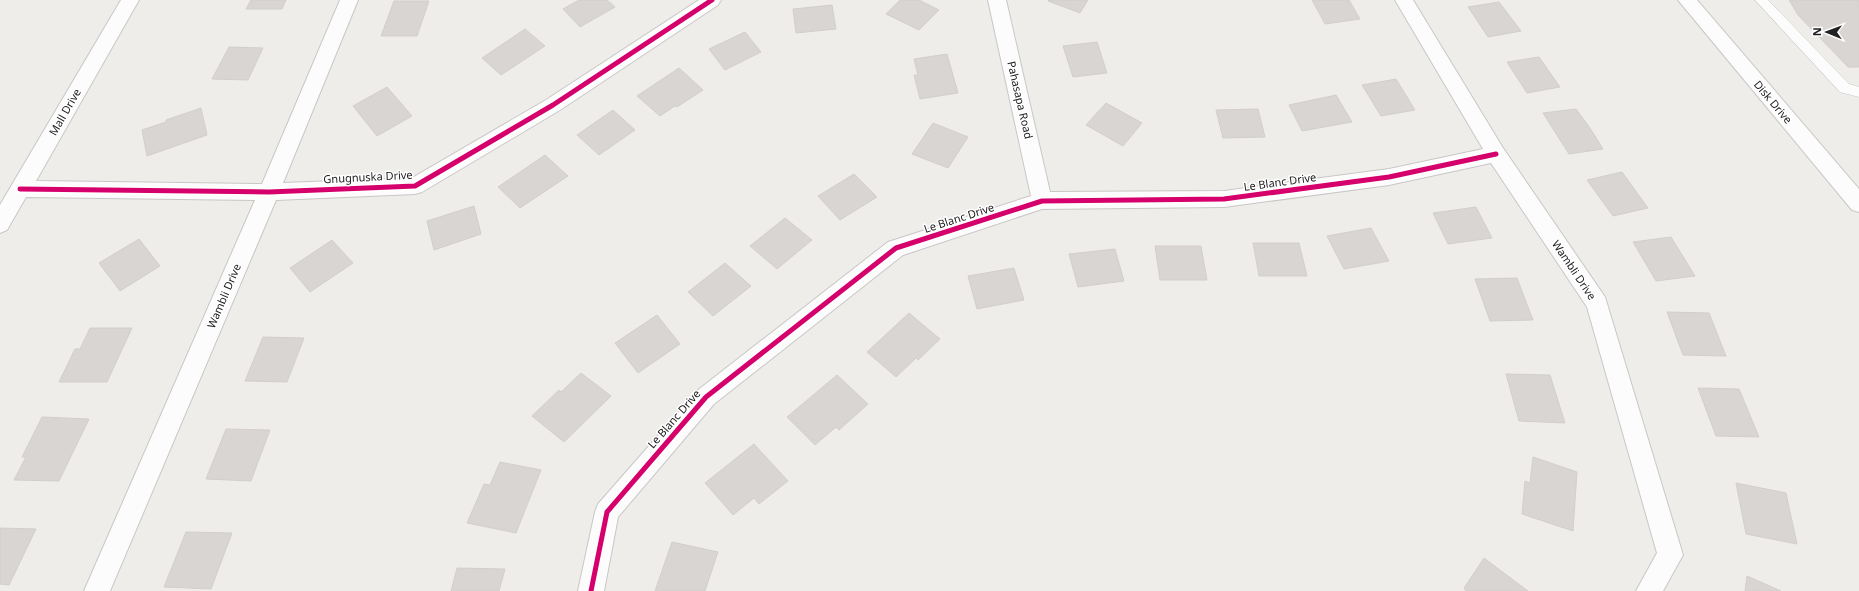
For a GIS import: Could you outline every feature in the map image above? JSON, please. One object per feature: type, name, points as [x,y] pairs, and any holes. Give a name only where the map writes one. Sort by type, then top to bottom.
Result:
[{"type":"street","name":"Mall Drive","points":[[0,224],[130,0]]},
{"type":"street","name":"Wambli Drive","points":[[97,591],[269,192],[349,0]]},
{"type":"street","name":"Gnugnuska Drive","points":[[20,189],[269,192],[415,186],[553,105],[712,0]]},
{"type":"street","name":"Pahasapa Road","points":[[997,0],[1042,201]]},
{"type":"street","name":"Wambli Drive","points":[[1404,0],[1496,154],[1597,304],[1670,555],[1648,591]]},
{"type":"street","name":"Disk Drive","points":[[1687,0],[1859,204]]},
{"type":"street","name":"Le Blanc Drive","points":[[591,591],[607,512],[706,396],[896,248],[1042,201],[1224,199],[1389,177],[1496,154]]},
{"type":"lane","points":[[1761,0],[1845,88],[1859,92]]},
{"type":"building","points":[[251,0],[286,0],[282,9],[246,9]]},
{"type":"building","points":[[579,0],[607,0],[615,7],[580,27],[563,9]]},
{"type":"building","points":[[900,0],[919,0],[939,10],[919,30],[886,14]]},
{"type":"building","points":[[1049,0],[1088,0],[1080,13],[1048,1]]},
{"type":"building","points":[[1312,0],[1349,0],[1360,19],[1325,24]]},
{"type":"building","points":[[1789,0],[1859,0],[1859,67],[1848,67],[1798,15]]},
{"type":"building","points":[[394,1],[429,1],[417,36],[381,36]]},
{"type":"building","points":[[1499,2],[1521,31],[1488,37],[1468,7]]},
{"type":"building","points":[[832,5],[836,29],[796,33],[793,9]]},
{"type":"building","points":[[525,29],[545,46],[501,75],[482,58]]},
{"type":"building","points":[[745,32],[761,52],[725,70],[709,49]]},
{"type":"building","points":[[1097,42],[1107,73],[1073,77],[1063,46]]},
{"type":"building","points":[[229,47],[263,48],[248,80],[212,79]]},
{"type":"building","points":[[947,54],[958,93],[920,99],[914,75],[918,75],[914,59]]},
{"type":"building","points":[[1539,57],[1560,87],[1527,93],[1507,62]]},
{"type":"building","points":[[679,68],[703,90],[660,116],[637,96]]},
{"type":"building","points":[[1396,79],[1415,110],[1381,116],[1362,85]]},
{"type":"building","points":[[387,87],[412,116],[377,136],[353,106]]},
{"type":"building","points":[[1336,95],[1352,122],[1302,131],[1289,105]]},
{"type":"building","points":[[1106,103],[1142,123],[1123,146],[1086,125]]},
{"type":"building","points":[[201,108],[207,135],[147,156],[142,130]]},
{"type":"building","points":[[1258,109],[1265,137],[1223,138],[1216,110]]},
{"type":"building","points":[[1576,109],[1603,149],[1569,154],[1543,113]]},
{"type":"building","points":[[613,110],[635,130],[599,155],[577,135]]},
{"type":"building","points":[[933,123],[968,137],[948,168],[912,154]]},
{"type":"building","points":[[545,155],[568,176],[520,208],[498,187]]},
{"type":"building","points":[[1622,172],[1648,208],[1613,216],[1587,180]]},
{"type":"building","points":[[854,174],[877,197],[840,220],[818,196]]},
{"type":"building","points":[[474,206],[481,234],[434,250],[427,221]]},
{"type":"building","points":[[1476,207],[1492,238],[1448,244],[1433,213]]},
{"type":"building","points":[[785,218],[812,240],[777,269],[750,246]]},
{"type":"building","points":[[1371,228],[1389,261],[1344,269],[1327,236]]},
{"type":"building","points":[[1671,237],[1695,276],[1656,281],[1633,242]]},
{"type":"building","points":[[139,239],[160,266],[120,291],[99,263]]},
{"type":"building","points":[[332,240],[353,263],[310,292],[290,268]]},
{"type":"building","points":[[1253,243],[1299,243],[1307,276],[1259,276]]},
{"type":"building","points":[[1155,246],[1201,246],[1207,280],[1160,280]]},
{"type":"building","points":[[1115,249],[1124,281],[1078,287],[1069,254]]},
{"type":"building","points":[[725,263],[751,286],[713,316],[688,292]]},
{"type":"building","points":[[1014,268],[1024,300],[977,309],[968,276]]},
{"type":"building","points":[[1517,278],[1533,320],[1490,321],[1475,279]]},
{"type":"building","points":[[1667,312],[1709,313],[1726,356],[1683,355]]},
{"type":"building","points":[[909,313],[940,339],[918,360],[916,358],[896,377],[867,352]]},
{"type":"building","points":[[657,315],[680,344],[638,373],[615,343]]},
{"type":"building","points":[[90,328],[132,328],[107,382],[59,382],[75,349],[80,349]]},
{"type":"building","points":[[263,337],[304,338],[287,382],[245,381]]},
{"type":"building","points":[[581,373],[611,396],[564,442],[532,416],[559,390],[561,392]]},
{"type":"building","points":[[1506,374],[1550,375],[1565,423],[1519,421]]},
{"type":"building","points":[[837,375],[868,404],[839,430],[836,427],[815,445],[787,417]]},
{"type":"building","points":[[1698,388],[1739,389],[1759,437],[1716,436]]},
{"type":"building","points":[[42,417],[89,419],[59,481],[14,480],[26,457],[22,457]]},
{"type":"building","points":[[226,429],[270,430],[251,481],[206,479]]},
{"type":"building","points":[[754,444],[788,481],[759,504],[754,498],[733,515],[705,483]]},
{"type":"building","points":[[1533,457],[1577,472],[1573,531],[1522,514],[1525,481],[1530,483]]},
{"type":"building","points":[[500,462],[541,470],[516,533],[467,523],[484,484],[490,485]]},
{"type":"building","points":[[1736,483],[1786,493],[1797,544],[1746,534]]},
{"type":"building","points":[[0,528],[36,529],[9,585],[0,584]]},
{"type":"building","points":[[186,532],[232,533],[211,589],[164,587]]},
{"type":"building","points":[[672,542],[718,552],[705,591],[655,591]]},
{"type":"building","points":[[1484,558],[1528,591],[1466,591],[1464,588]]},
{"type":"building","points":[[457,568],[505,569],[499,591],[451,591]]},
{"type":"building","points":[[1747,576],[1781,591],[1745,591]]},
{"type":"cycle path","points":[[20,189],[269,192],[415,186],[553,105],[712,0]]},
{"type":"cycle path","points":[[591,591],[607,512],[706,397],[896,248],[1042,201],[1224,199],[1389,177],[1496,154]]}]
